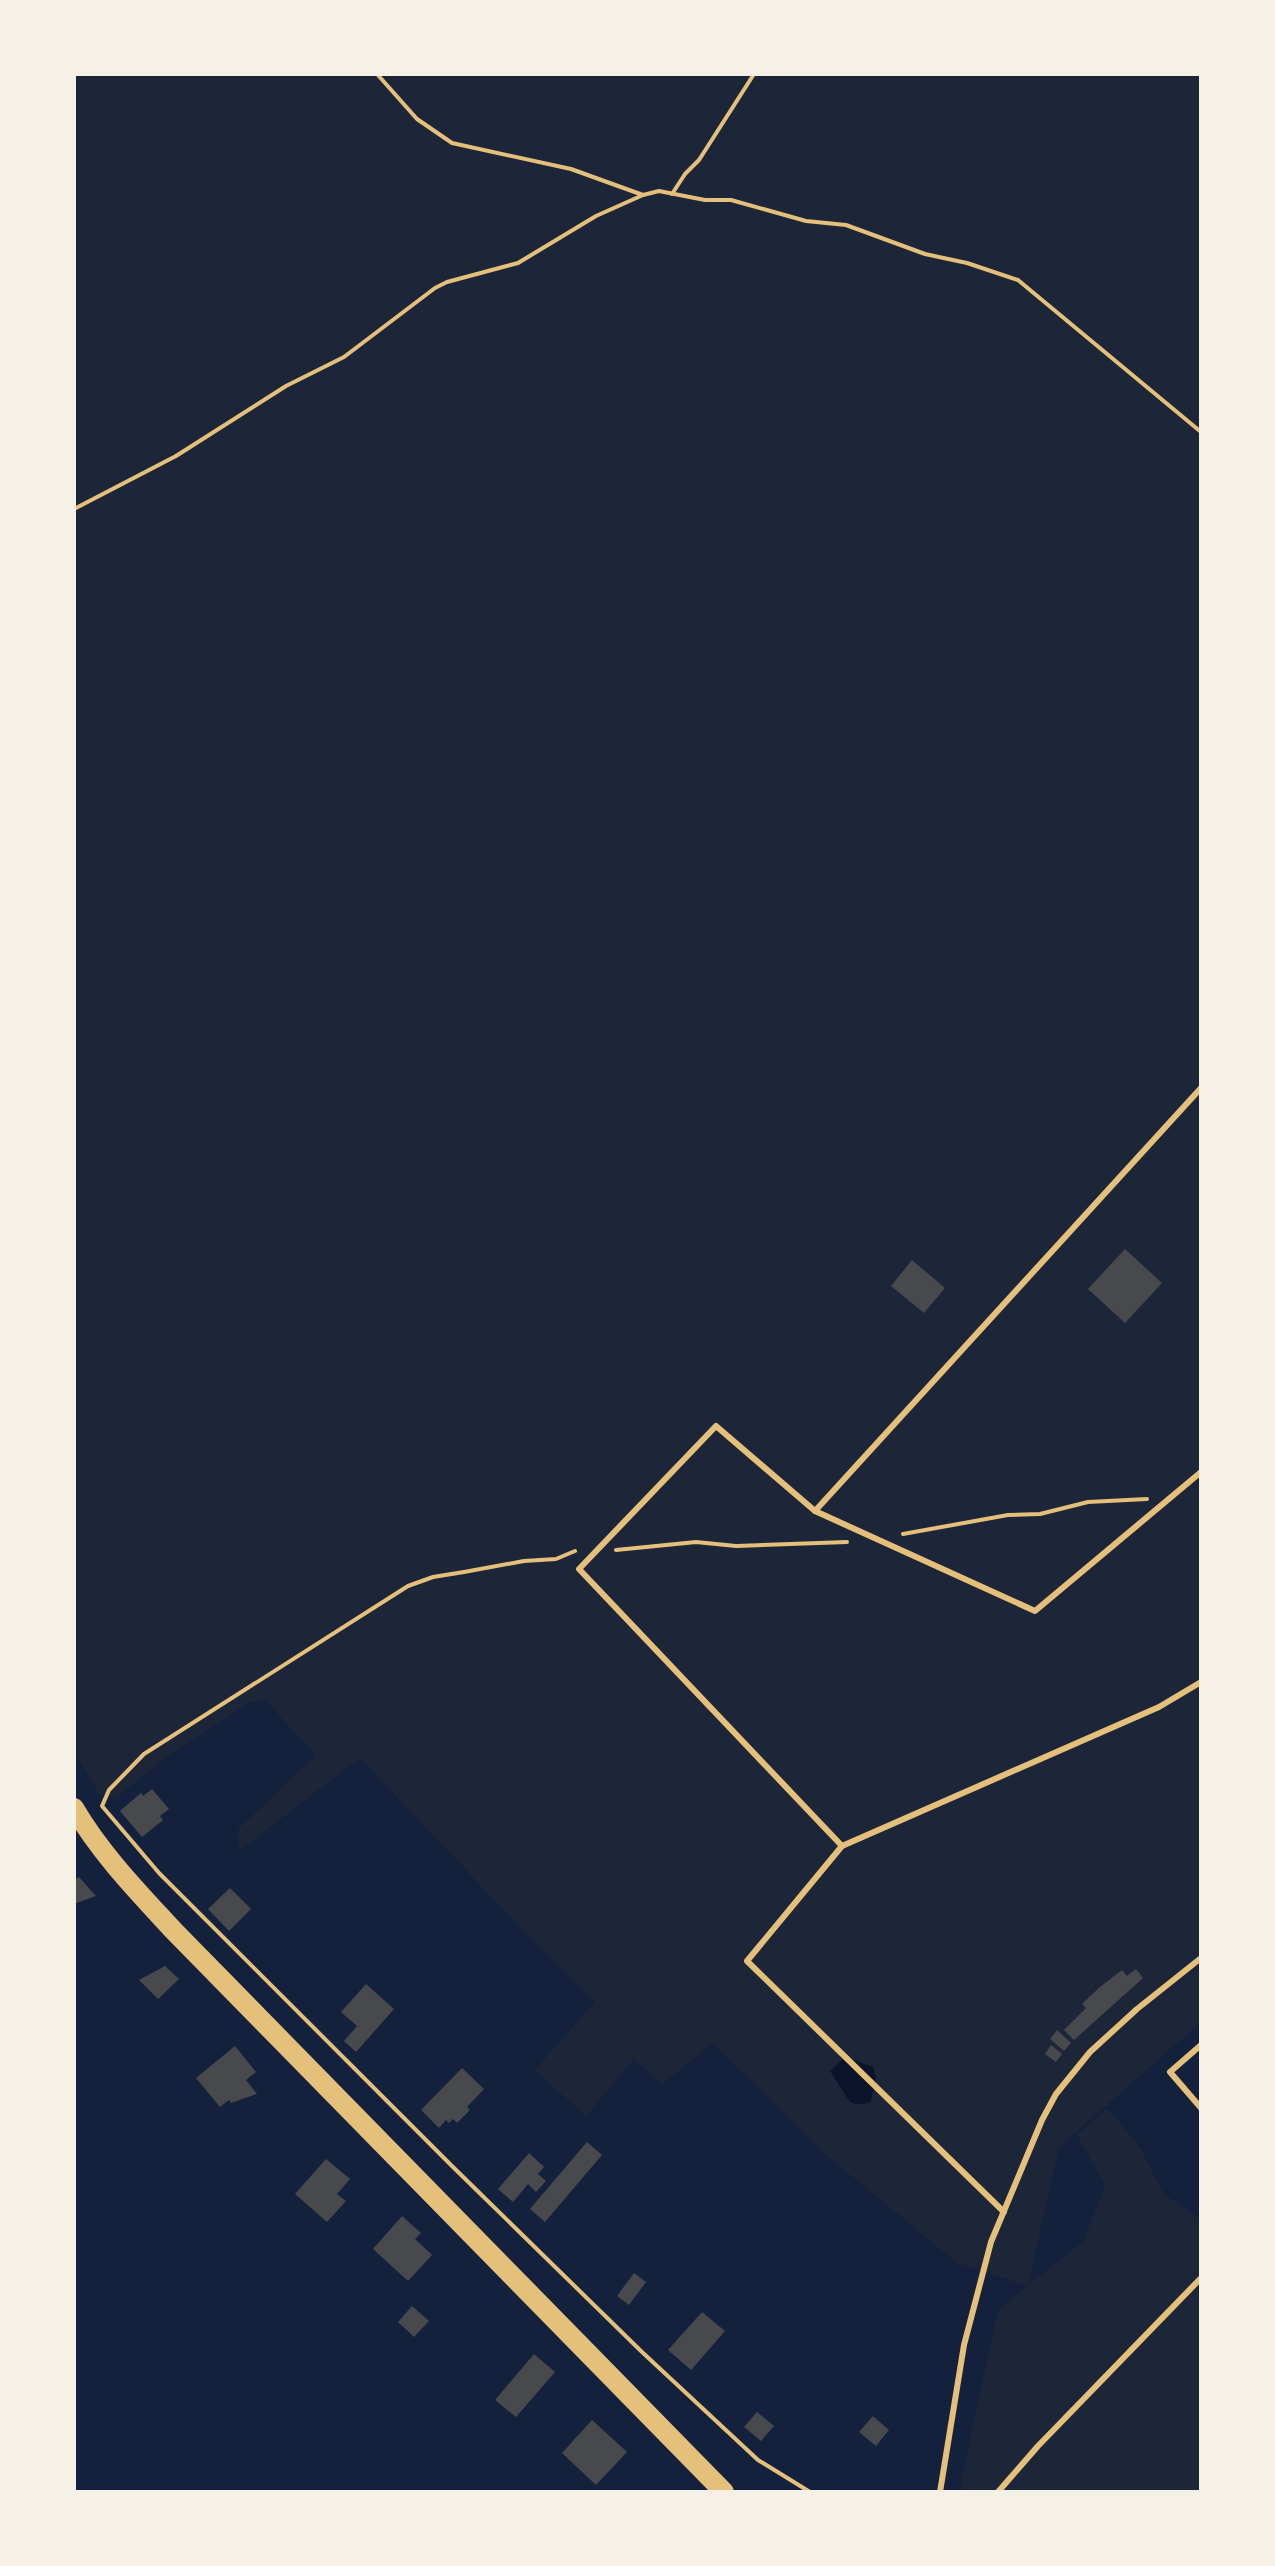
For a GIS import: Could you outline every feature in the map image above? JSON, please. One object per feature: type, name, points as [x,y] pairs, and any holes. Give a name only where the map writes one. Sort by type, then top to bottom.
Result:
[{"type":"main road","points":[[74,1808],[119,1872],[174,1931],[724,2492]]},
{"type":"lane","points":[[815,1511],[1201,1088]]},
{"type":"lane","points":[[842,1846],[579,1569],[716,1426],[815,1511],[1035,1611],[1201,1472]]},
{"type":"lane","points":[[1004,2212],[747,1961],[842,1846],[1159,1707],[1201,1682]]},
{"type":"lane","points":[[940,2492],[964,2345],[991,2242],[1042,2120],[1056,2094],[1105,2038],[1201,1958]]},
{"type":"lane","points":[[1201,2045],[1170,2072],[1201,2108]]},
{"type":"lane","points":[[998,2492],[1038,2446],[1201,2278]]},
{"type":"path","points":[[377,74],[417,119],[452,143],[571,169],[643,195]]},
{"type":"path","points":[[672,194],[699,160],[754,74]]},
{"type":"path","points":[[74,509],[176,456],[286,386],[344,357],[435,288],[518,263],[596,216],[659,191],[705,200],[731,200],[806,221],[846,225],[925,254],[967,263],[1018,280],[1201,432]]},
{"type":"path","points":[[896,1536],[1008,1515],[1040,1514],[1088,1502],[1158,1498]]},
{"type":"path","points":[[603,1549],[696,1542],[736,1546],[855,1541]]},
{"type":"path","points":[[581,1550],[556,1559],[524,1561],[433,1577],[408,1586],[144,1754],[109,1790],[102,1806],[159,1873],[642,2352],[758,2460],[810,2492]]},
{"type":"shaded area","points":[[74,74],[1201,74],[1201,2022],[1059,2147],[1028,2285],[1083,2242],[1105,2186],[1077,2134],[1107,2109],[1137,2142],[1164,2194],[1201,2219],[1201,2492],[963,2492],[961,2482],[998,2310],[1027,2286],[957,2263],[825,2154],[713,2043],[662,2084],[634,2059],[586,2116],[535,2070],[595,2002],[360,1758],[239,1851],[238,1829],[316,1755],[265,1700],[252,1701],[166,1757],[116,1798],[99,1794],[74,1752]]},
{"type":"shaded area","points":[[845,2057],[873,2067],[876,2077],[871,2101],[861,2104],[850,2102],[830,2071]]},
{"type":"building","points":[[1125,1249],[1162,1283],[1125,1323],[1088,1289]]},
{"type":"building","points":[[912,1260],[945,1288],[924,1313],[891,1286]]},
{"type":"building","points":[[152,1789],[169,1809],[160,1816],[163,1820],[142,1837],[120,1811],[141,1793],[143,1796]]},
{"type":"building","points":[[79,1877],[96,1896],[74,1904],[74,1880]]},
{"type":"building","points":[[230,1888],[251,1909],[229,1931],[208,1909]]},
{"type":"building","points":[[165,1966],[179,1979],[158,1999],[139,1980]]},
{"type":"building","points":[[1136,1969],[1143,1978],[1074,2040],[1064,2030],[1086,2008],[1082,2004],[1100,1987],[1122,1970],[1127,1976]]},
{"type":"building","points":[[366,1984],[394,2009],[356,2052],[344,2041],[357,2026],[341,2012]]},
{"type":"building","points":[[1057,2030],[1071,2043],[1064,2051],[1050,2039]]},
{"type":"building","points":[[1051,2045],[1062,2054],[1056,2062],[1045,2054]]},
{"type":"building","points":[[235,2046],[256,2072],[246,2080],[257,2094],[231,2103],[229,2100],[220,2107],[196,2078]]},
{"type":"building","points":[[462,2068],[484,2089],[457,2123],[453,2119],[449,2123],[446,2120],[439,2128],[421,2110]]},
{"type":"building","points":[[587,2142],[602,2155],[545,2222],[530,2209]]},
{"type":"building","points":[[529,2153],[544,2167],[538,2174],[546,2181],[536,2192],[528,2184],[513,2202],[498,2189]]},
{"type":"building","points":[[326,2159],[350,2179],[337,2194],[346,2201],[327,2222],[295,2194]]},
{"type":"building","points":[[402,2216],[421,2233],[415,2239],[432,2255],[408,2281],[373,2249]]},
{"type":"building","points":[[634,2273],[646,2282],[629,2305],[617,2296]]},
{"type":"building","points":[[412,2306],[429,2321],[414,2337],[398,2322]]},
{"type":"building","points":[[702,2312],[725,2331],[691,2370],[668,2350]]},
{"type":"building","points":[[534,2354],[555,2372],[516,2417],[495,2400]]},
{"type":"building","points":[[757,2412],[774,2426],[761,2441],[744,2427]]},
{"type":"building","points":[[873,2416],[889,2430],[876,2446],[859,2432]]},
{"type":"building","points":[[592,2420],[627,2452],[596,2485],[562,2453]]}]
